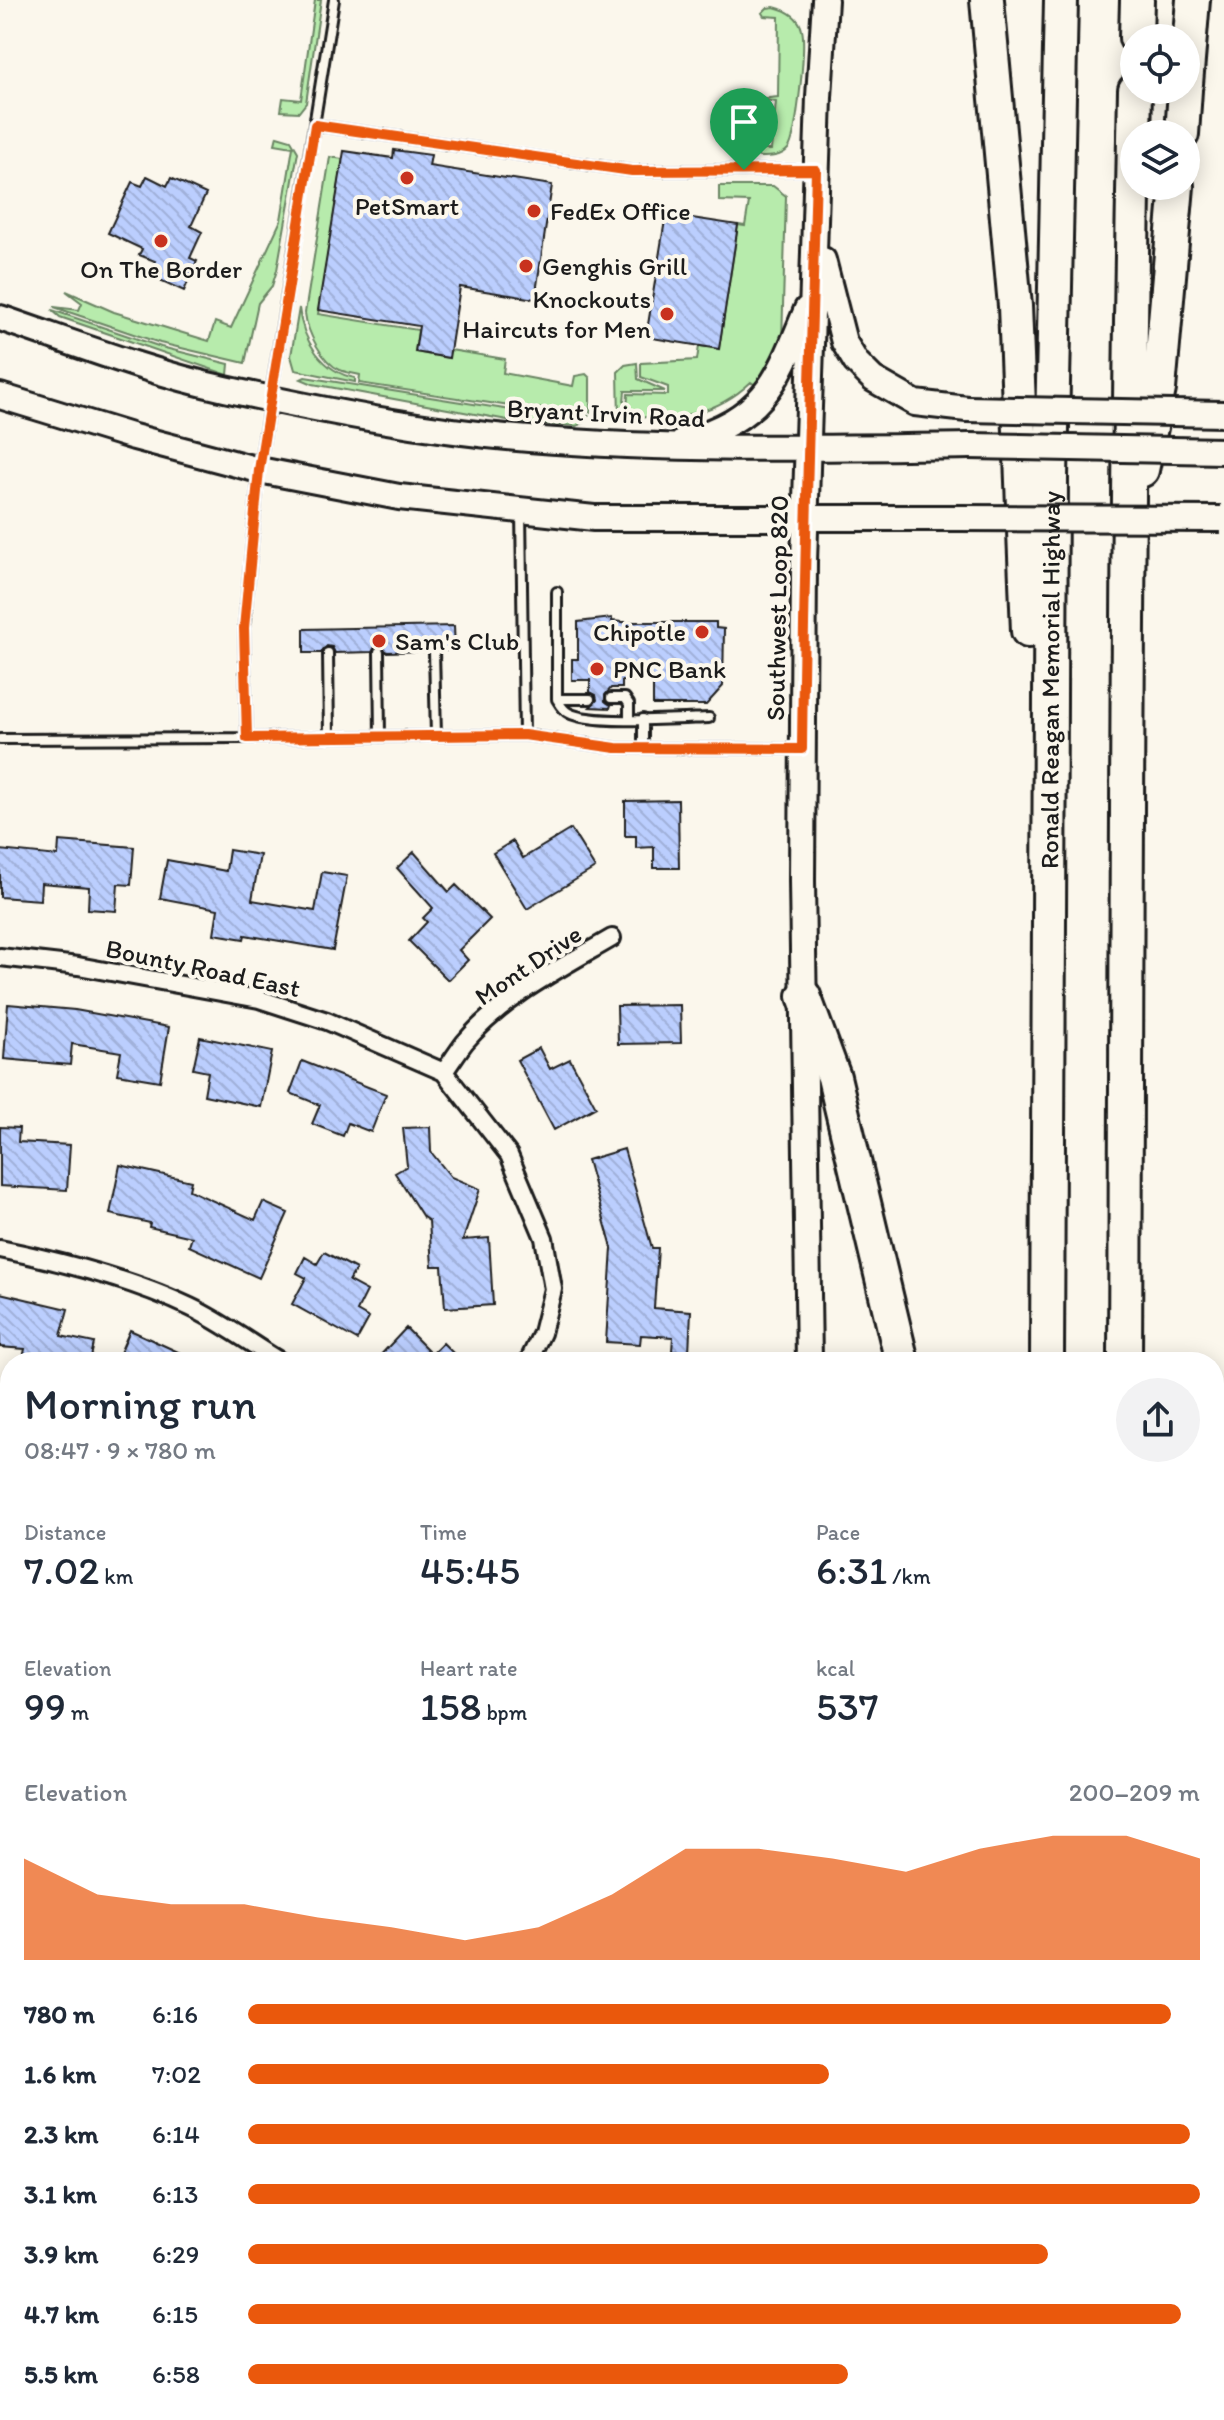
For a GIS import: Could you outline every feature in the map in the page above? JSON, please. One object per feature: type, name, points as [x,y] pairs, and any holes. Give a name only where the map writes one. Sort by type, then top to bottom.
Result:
[{"type":"highway","points":[[987,0],[1015,306],[1028,596],[1028,1166],[1048,1202]]},
{"type":"highway","name":"Ronald Reagan Memorial Highway","points":[[1047,1352],[1051,494],[1061,0]]},
{"type":"highway","points":[[1136,24],[1137,0]]},
{"type":"highway","points":[[1191,24],[1193,0]]},
{"type":"highway","points":[[1125,1352],[1130,528],[1128,383],[1135,104]]},
{"type":"highway","points":[[1130,528],[1159,389],[1176,200]]},
{"type":"highway","points":[[804,996],[834,1077],[900,1352]]},
{"type":"main road","name":"Southwest Loop 820","points":[[809,1352],[802,749],[805,519],[816,170],[825,0]]},
{"type":"main road","points":[[815,219],[836,321],[844,342],[856,362],[873,379],[915,403],[967,409],[1224,414]]},
{"type":"main road","points":[[664,447],[723,426],[763,398],[782,370],[812,295]]},
{"type":"main road","name":"Bryant Irvin Road","points":[[0,318],[170,374],[270,399],[449,430],[526,439],[664,447],[970,446],[1224,451]]},
{"type":"main road","points":[[0,396],[134,437],[259,470],[347,489],[555,516],[632,519],[1224,519]]},
{"type":"street","name":"Mont Drive","points":[[444,1072],[465,1042],[492,1015],[544,978],[612,938]]},
{"type":"street","name":"Bounty Road East","points":[[0,957],[78,966],[259,999],[327,1021],[444,1072],[509,1155],[544,1238],[553,1289],[542,1333],[533,1352]]},
{"type":"street","points":[[0,1249],[42,1257],[112,1277],[191,1308],[264,1352]]},
{"type":"lane","points":[[247,738],[244,628],[259,470],[334,0]]},
{"type":"lane","points":[[818,0],[825,0]]},
{"type":"lane","points":[[315,125],[632,171],[816,170]]},
{"type":"lane","points":[[521,511],[524,735]]},
{"type":"lane","points":[[557,592],[557,699],[561,707],[570,714],[601,719],[709,718]]},
{"type":"lane","points":[[434,651],[436,736]]},
{"type":"lane","points":[[379,652],[380,737]]},
{"type":"lane","points":[[328,653],[329,737]]},
{"type":"lane","points":[[611,698],[625,698],[629,704],[629,719]]},
{"type":"lane","points":[[557,699],[590,699]]},
{"type":"lane","points":[[643,719],[643,748]]},
{"type":"lane","points":[[0,739],[524,735],[616,748],[802,749]]},
{"type":"green space","points":[[315,0],[321,0],[306,103],[299,112],[281,111],[283,98],[301,100]]},
{"type":"green space","points":[[774,7],[791,14],[802,30],[800,91],[795,128],[788,149],[771,157],[759,157],[756,150],[771,150],[776,102],[760,99],[778,97],[779,17],[764,16],[762,13]]},
{"type":"green space","points":[[277,136],[291,140],[298,152],[277,270],[272,286],[258,303],[245,363],[160,343],[54,307],[79,310],[82,303],[66,291],[114,312],[209,341],[215,322],[231,328],[281,220],[293,147],[275,144]]},
{"type":"green space","points":[[330,157],[343,159],[318,314],[418,330],[415,352],[448,358],[450,350],[505,359],[503,373],[573,386],[575,376],[586,374],[590,378],[590,412],[516,407],[359,383],[360,375],[333,366],[312,337],[305,313]]},
{"type":"green space","points":[[719,186],[773,186],[786,196],[782,343],[762,385],[751,382],[724,402],[694,413],[663,417],[629,416],[628,394],[668,395],[668,387],[641,377],[641,363],[697,360],[699,346],[719,348],[738,225],[745,226],[749,202],[719,201]]},
{"type":"green space","points":[[299,308],[305,332],[316,353],[333,369],[355,378],[355,382],[295,370],[291,356]]},
{"type":"green space","points":[[52,310],[161,347],[229,364],[228,375],[60,317]]},
{"type":"green space","points":[[637,363],[638,379],[665,391],[625,391],[623,412],[619,418],[618,372],[625,365]]},
{"type":"green space","points":[[305,377],[517,411],[588,416],[584,423],[576,426],[518,422],[313,384],[301,379]]},
{"type":"building","points":[[394,150],[431,155],[429,166],[552,185],[535,299],[460,287],[449,358],[415,352],[419,326],[318,310],[344,151],[393,158]]},
{"type":"building","name":"On The Border","points":[[147,176],[167,186],[171,178],[206,194],[191,226],[202,232],[190,258],[197,261],[184,291],[149,275],[155,261],[139,255],[142,249],[108,233],[132,182],[142,186]]},
{"type":"building","points":[[666,214],[738,225],[719,349],[646,337]]},
{"type":"building","points":[[612,618],[612,621],[622,622],[716,622],[716,628],[724,629],[723,686],[706,705],[653,705],[653,681],[622,681],[622,688],[611,688],[605,695],[610,708],[590,707],[597,700],[596,695],[590,692],[590,680],[572,680],[572,659],[578,659],[578,622]]},
{"type":"building","points":[[454,626],[455,650],[441,651],[435,644],[427,651],[386,652],[383,646],[378,645],[372,652],[335,653],[332,647],[327,646],[321,653],[304,653],[304,629]]},
{"type":"building","points":[[678,800],[679,868],[654,868],[654,847],[636,848],[636,836],[625,836],[625,801]]},
{"type":"building","points":[[571,829],[595,868],[527,909],[493,853],[513,841],[523,858]]},
{"type":"building","points":[[59,841],[134,847],[131,885],[118,884],[116,911],[88,909],[89,887],[41,883],[40,900],[0,897],[0,850],[58,856]]},
{"type":"building","points":[[229,850],[260,855],[252,900],[315,911],[322,872],[347,876],[333,950],[245,935],[244,939],[214,934],[218,909],[160,898],[167,860],[226,871]]},
{"type":"building","points":[[414,852],[449,892],[456,885],[490,919],[459,950],[468,960],[448,980],[409,941],[427,922],[423,918],[433,908],[397,868]]},
{"type":"building","points":[[8,1004],[75,1010],[169,1027],[160,1081],[117,1074],[121,1052],[72,1044],[70,1065],[4,1059]]},
{"type":"building","points":[[680,1005],[681,1043],[618,1044],[617,1006]]},
{"type":"building","points":[[200,1037],[272,1052],[261,1107],[204,1095],[208,1072],[193,1069]]},
{"type":"building","points":[[539,1048],[550,1069],[570,1059],[596,1107],[554,1130],[517,1060]]},
{"type":"building","points":[[302,1061],[386,1094],[371,1132],[348,1123],[343,1136],[312,1124],[320,1105],[290,1093]]},
{"type":"building","points":[[0,1127],[19,1128],[18,1142],[70,1145],[67,1190],[0,1186]]},
{"type":"building","points":[[430,1127],[431,1152],[451,1177],[480,1189],[463,1240],[489,1238],[493,1305],[445,1308],[442,1266],[432,1266],[429,1221],[423,1217],[395,1173],[407,1166],[403,1128]]},
{"type":"building","points":[[624,1149],[652,1248],[658,1248],[654,1308],[691,1311],[689,1352],[672,1351],[673,1337],[641,1335],[640,1344],[606,1342],[612,1248],[587,1160]]},
{"type":"building","points":[[120,1165],[191,1181],[189,1190],[255,1220],[263,1202],[288,1213],[259,1278],[189,1246],[192,1237],[110,1214]]},
{"type":"building","points":[[324,1252],[356,1269],[349,1281],[367,1291],[357,1311],[369,1318],[357,1340],[292,1304],[306,1278],[297,1273],[305,1257],[317,1264]]},
{"type":"building","points":[[0,1293],[68,1309],[61,1336],[94,1343],[92,1352],[24,1352],[25,1349],[0,1347]]},
{"type":"building","points":[[406,1328],[430,1352],[383,1352]]},
{"type":"building","points":[[130,1330],[178,1352],[120,1352]]},
{"type":"building","points":[[443,1343],[452,1352],[434,1352]]},
{"type":"place","name":"PetSmart","points":[[407,178]]},
{"type":"place","name":"FedEx Office","points":[[534,211]]},
{"type":"place","name":"On The Border","points":[[161,241]]},
{"type":"place","name":"Genghis Grill","points":[[526,266]]},
{"type":"place","name":"Knockouts Haircuts for Men","points":[[667,314]]},
{"type":"place","name":"Chipotle","points":[[702,632]]},
{"type":"place","name":"Sam's Club","points":[[379,641]]},
{"type":"place","name":"PNC Bank","points":[[597,669]]},
{"type":"route","points":[[315,125],[632,171],[744,170],[816,170],[805,519],[802,749],[616,748],[524,735],[247,738],[244,628],[259,470],[315,125]]}]
